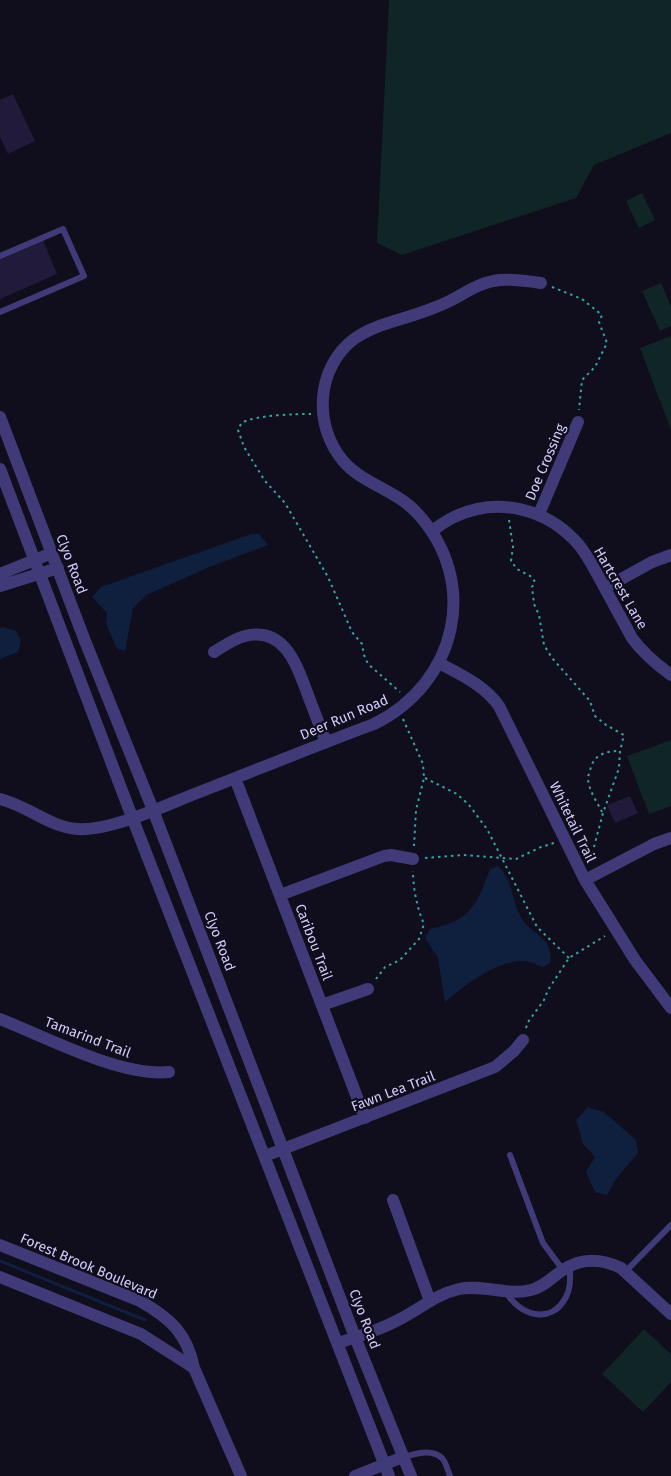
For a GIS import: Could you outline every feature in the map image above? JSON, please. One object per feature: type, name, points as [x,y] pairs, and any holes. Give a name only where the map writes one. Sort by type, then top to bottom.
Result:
[{"type":"street","name":"Deer Run Road","points":[[0,799],[25,808],[55,824],[74,829],[93,829],[153,810],[374,724],[399,710],[413,698],[427,682],[439,663],[451,629],[453,589],[448,565],[432,531],[416,512],[403,500],[354,472],[344,462],[330,439],[323,414],[323,397],[330,370],[345,347],[365,332],[439,306],[484,283],[509,280],[541,283]]},
{"type":"street","name":"Clyo Road","points":[[0,417],[85,641],[153,810],[411,1476]]},
{"type":"street","name":"Doe Crossing","points":[[539,514],[578,422]]},
{"type":"street","points":[[0,470],[132,817],[387,1470]]},
{"type":"street","name":"Hartcrest Lane","points":[[432,531],[454,517],[471,510],[490,507],[509,507],[539,514],[549,519],[580,546],[639,648],[671,675]]},
{"type":"street","points":[[0,574],[52,553]]},
{"type":"street","points":[[605,588],[652,562],[671,555]]},
{"type":"street","points":[[0,586],[58,568]]},
{"type":"street","points":[[214,652],[234,640],[255,634],[264,635],[281,644],[296,662],[326,742]]},
{"type":"street","name":"Whitetail Trail","points":[[439,663],[478,685],[499,706],[585,880],[616,932],[671,1008]]},
{"type":"street","name":"Caribou Trail","points":[[235,778],[365,1118]]},
{"type":"street","points":[[585,880],[654,844],[671,838]]},
{"type":"street","points":[[280,894],[384,856],[391,855],[413,859]]},
{"type":"street","points":[[322,1005],[368,989]]},
{"type":"street","name":"Tamarind Trail","points":[[0,1019],[120,1067],[147,1072],[169,1072]]},
{"type":"street","name":"Fawn Lea Trail","points":[[265,1156],[495,1067],[514,1051],[523,1040]]},
{"type":"street","points":[[392,1200],[430,1301]]},
{"type":"street","name":"Forest Brook Boulevard","points":[[0,1245],[140,1301],[170,1321],[182,1335],[191,1353],[194,1368],[241,1476]]},
{"type":"street","points":[[338,1343],[383,1328],[449,1292],[480,1288],[517,1293],[540,1287],[566,1268],[581,1262],[600,1260],[611,1263],[625,1272],[671,1314]]},
{"type":"street","points":[[0,1277],[141,1334],[194,1368]]},
{"type":"street","points":[[355,1476],[387,1470],[404,1457]]},
{"type":"lane","points":[[0,256],[62,229],[84,276],[0,312]]},
{"type":"lane","points":[[506,1292],[517,1307],[526,1312],[537,1314],[553,1311],[566,1298],[569,1290],[566,1268],[543,1243],[510,1155]]},
{"type":"lane","points":[[625,1272],[671,1225]]},
{"type":"lane","points":[[404,1457],[424,1452],[434,1453],[443,1458],[450,1476]]},
{"type":"path","points":[[541,283],[582,299],[602,315],[599,322],[607,343],[595,367],[582,380],[578,422]]},
{"type":"path","points":[[323,414],[258,418],[242,423],[238,430],[244,447],[265,482],[285,504],[328,577],[352,632],[362,644],[368,664],[397,691],[413,698]]},
{"type":"path","points":[[509,520],[513,547],[511,561],[517,569],[532,577],[535,582],[532,587],[534,604],[539,615],[544,645],[552,658],[590,701],[595,716],[624,735],[620,751],[619,768],[603,813],[585,880]]},
{"type":"path","points":[[368,989],[385,968],[400,960],[419,939],[424,924],[420,914],[413,879],[416,810],[424,778],[423,764],[399,710]]},
{"type":"path","points":[[603,813],[591,790],[588,777],[592,763],[599,754],[620,751]]},
{"type":"path","points":[[424,778],[457,794],[469,805],[487,829],[499,856],[513,878],[537,927],[569,958]]},
{"type":"path","points":[[413,859],[464,855],[488,858],[499,856],[516,859],[541,847],[564,840]]},
{"type":"path","points":[[523,1040],[528,1022],[544,1000],[548,990],[569,958],[602,937],[616,932]]},
{"type":"green space","points":[[389,0],[671,0],[671,133],[594,165],[576,198],[402,255],[377,243]]},
{"type":"green space","points":[[642,193],[655,220],[639,228],[626,201]]},
{"type":"green space","points":[[661,283],[671,306],[671,326],[660,331],[642,291]]},
{"type":"green space","points":[[671,336],[671,430],[640,348]]},
{"type":"green space","points":[[671,740],[671,806],[649,814],[627,756]]},
{"type":"green space","points":[[644,1329],[671,1354],[671,1382],[643,1412],[602,1374]]},
{"type":"water","points":[[251,534],[259,534],[268,545],[212,566],[146,595],[133,608],[125,651],[117,649],[106,624],[107,613],[92,597],[101,587]]},
{"type":"water","points":[[3,627],[16,631],[21,641],[18,652],[0,659],[0,628]]},
{"type":"water","points":[[498,866],[507,878],[522,919],[546,942],[549,948],[550,963],[543,967],[524,961],[504,964],[471,981],[445,1002],[438,958],[425,938],[430,929],[444,926],[463,916],[476,902],[490,869]]},
{"type":"water","points":[[588,1107],[604,1112],[636,1140],[638,1153],[616,1179],[607,1195],[595,1192],[586,1172],[595,1157],[583,1144],[576,1120]]},
{"type":"building","points":[[13,94],[35,141],[8,154],[0,137],[0,100]]},
{"type":"building","points":[[43,240],[57,274],[0,299],[0,258]]},
{"type":"building","points":[[630,796],[638,813],[615,823],[607,805]]},
{"type":"waterway","points":[[0,1261],[145,1320]]}]
